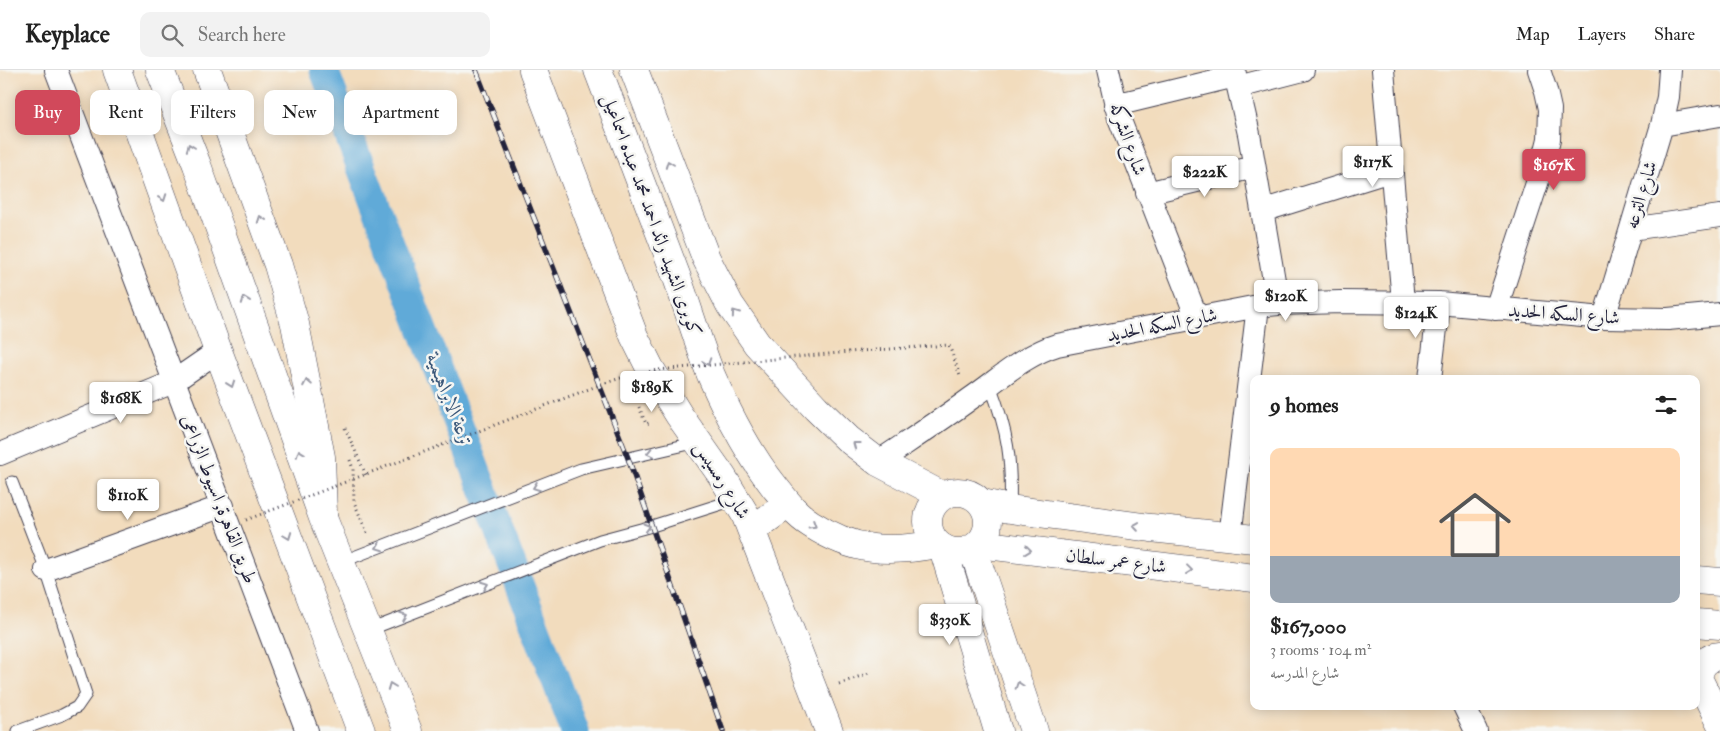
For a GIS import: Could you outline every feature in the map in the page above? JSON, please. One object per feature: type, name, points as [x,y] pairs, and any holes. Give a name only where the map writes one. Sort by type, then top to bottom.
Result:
[{"type":"main road","points":[[117,70],[218,351],[361,731]]},
{"type":"main road","points":[[160,70],[201,174],[324,518],[408,731]]},
{"type":"main road","points":[[207,70],[278,265],[295,324],[321,457],[324,518]]},
{"type":"main road","name":"شارع رمسيس","points":[[533,70],[634,336],[650,368],[679,415],[737,499],[752,530],[829,731]]},
{"type":"main road","name":"كوبرى الشهيد رائد احمد محمد عبده اسماعيل","points":[[598,70],[681,288],[711,374],[738,429],[761,469],[788,504],[809,524],[833,537],[859,546],[883,550],[907,550],[940,546]]},
{"type":"main road","name":"كوبرى الشهيد رائد احمد محمد عبده اسماعيل","points":[[634,70],[706,258],[730,305],[757,344],[816,408],[848,439],[878,462],[943,496]]},
{"type":"main road","points":[[940,546],[952,552],[963,552],[976,547],[986,535],[989,524],[988,513],[982,503],[974,496],[964,492],[943,496],[934,503],[929,513],[928,524],[931,535],[940,546],[998,731]]},
{"type":"main road","name":"شارع عمر سلطان","points":[[982,503],[1010,509],[1242,538]]},
{"type":"main road","points":[[752,530],[788,504]]},
{"type":"main road","points":[[976,547],[1034,731]]},
{"type":"main road","name":"شارع عمر سلطان","points":[[976,547],[1250,578]]},
{"type":"main road","points":[[1700,580],[1720,582]]},
{"type":"main road","points":[[1700,669],[1710,658],[1720,656]]},
{"type":"main road","points":[[1700,682],[1720,723]]},
{"type":"street","name":"طريق القاهرة, اسيوط الزراعى","points":[[56,70],[308,731]]},
{"type":"street","name":"شارع الشركه","points":[[1108,70],[1119,118],[1197,318]]},
{"type":"street","points":[[1115,105],[1236,78],[1303,70]]},
{"type":"street","points":[[1383,70],[1390,171],[1403,302]]},
{"type":"street","points":[[1496,309],[1541,171],[1549,139],[1550,109],[1539,70]]},
{"type":"street","name":"شارع الترعه","points":[[1604,318],[1662,126],[1668,98],[1670,70]]},
{"type":"street","points":[[1236,78],[1262,211],[1268,305],[1260,375]]},
{"type":"street","points":[[1662,126],[1720,115]]},
{"type":"street","points":[[1147,193],[1254,166]]},
{"type":"street","points":[[1262,211],[1390,171]]},
{"type":"street","points":[[1631,230],[1720,216]]},
{"type":"street","name":"شارع السكه الحديد","points":[[878,462],[1020,363],[1044,349],[1268,305],[1340,302],[1439,303],[1604,318],[1668,319],[1720,314]]},
{"type":"street","points":[[1430,375],[1439,303]]},
{"type":"street","points":[[0,454],[174,382],[218,351]]},
{"type":"street","points":[[1242,538],[1250,466]]},
{"type":"street","points":[[46,570],[223,506]]},
{"type":"lane","points":[[990,385],[1002,416],[1009,446],[1010,509]]},
{"type":"lane","points":[[341,562],[581,469],[698,442]]},
{"type":"lane","points":[[12,482],[46,570],[86,694],[77,707],[62,715],[18,731]]},
{"type":"lane","points":[[369,630],[600,540],[737,499]]},
{"type":"path","points":[[246,520],[595,386],[627,376],[658,370],[860,351],[949,345],[969,400]]},
{"type":"path","points":[[344,425],[366,475]]},
{"type":"waterway","name":"ترعة الابراهيمية","points":[[324,70],[575,731]]},
{"type":"railway","points":[[476,70],[628,458],[723,731]]}]
